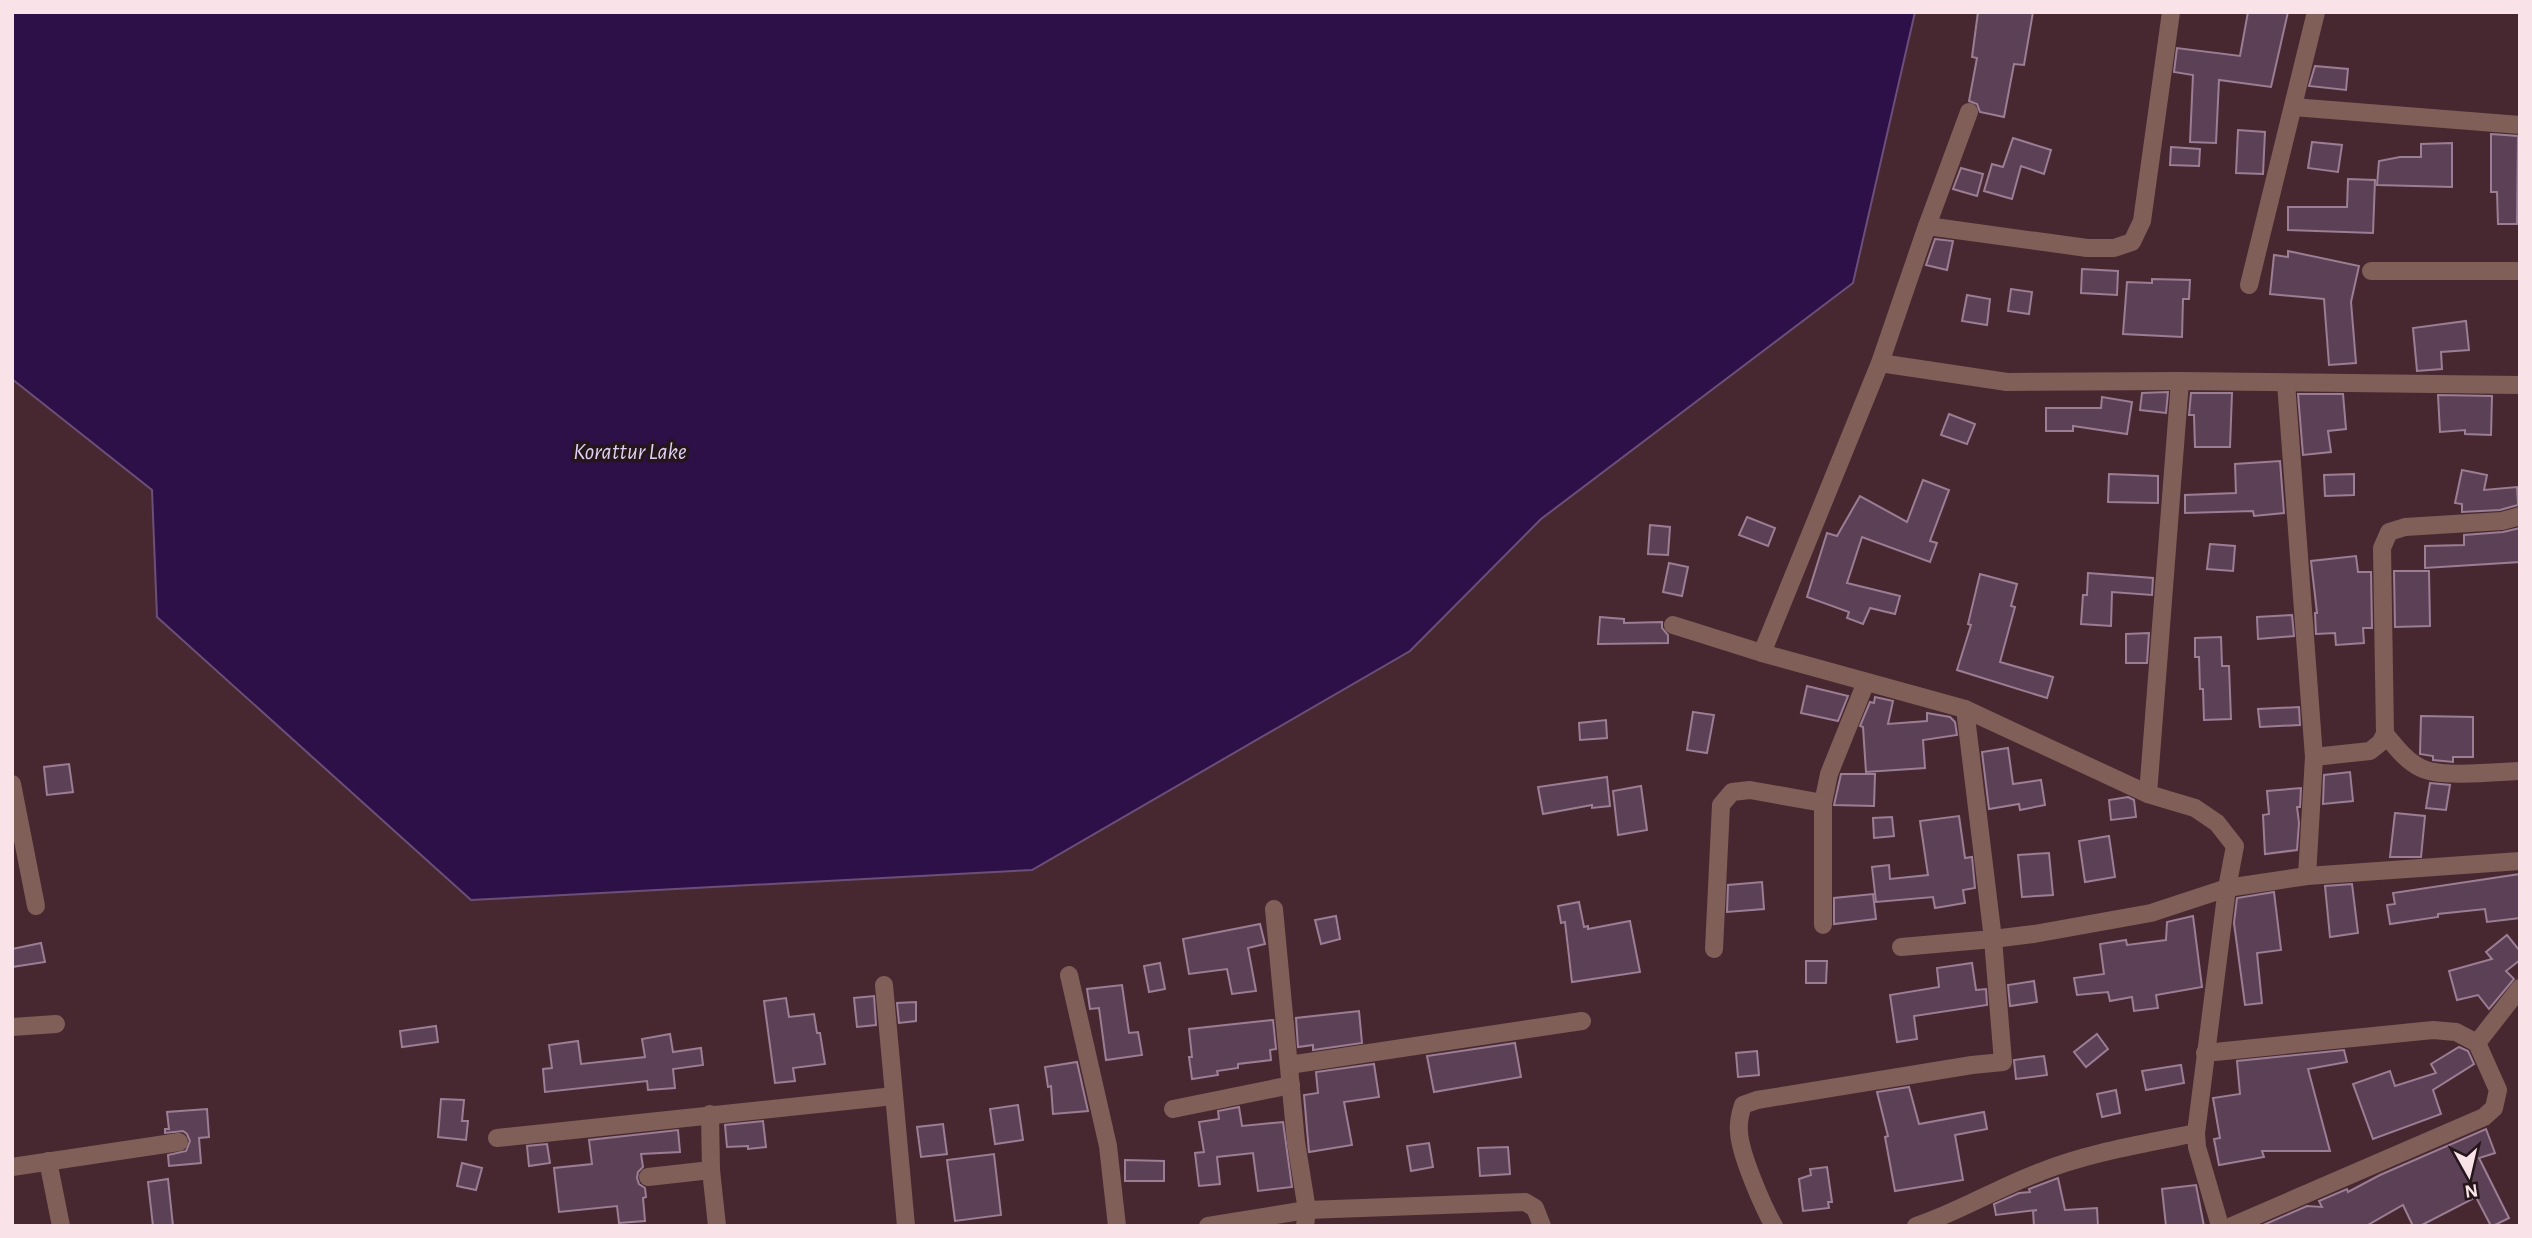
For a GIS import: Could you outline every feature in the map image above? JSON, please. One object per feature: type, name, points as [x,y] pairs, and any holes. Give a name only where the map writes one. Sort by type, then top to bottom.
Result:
[{"type":"street","points":[[1927,226],[2087,248],[2114,248],[2132,242],[2143,221],[2171,12]]},
{"type":"street","points":[[2249,285],[2316,12]]},
{"type":"street","points":[[2293,107],[2520,125]]},
{"type":"street","points":[[1762,653],[1880,363],[1969,112]]},
{"type":"street","points":[[2371,271],[2520,271]]},
{"type":"street","points":[[1880,363],[2007,382],[2520,385]]},
{"type":"street","points":[[2148,794],[2180,381]]},
{"type":"street","points":[[2286,383],[2314,757],[2307,876]]},
{"type":"street","points":[[2314,757],[2370,751],[2380,743],[2385,734],[2382,548],[2389,532],[2405,527],[2502,521],[2520,516]]},
{"type":"street","points":[[1674,625],[1762,653],[1965,709],[2148,794],[2195,808],[2217,823],[2235,846],[2227,888],[2196,1133],[2197,1147],[2220,1226]]},
{"type":"street","points":[[1823,925],[1824,803],[1829,774],[1866,682]]},
{"type":"street","points":[[1774,1226],[1763,1209],[1738,1134],[1743,1105],[1757,1100],[2003,1062],[1993,939],[1965,709]]},
{"type":"street","points":[[2385,734],[2407,759],[2423,770],[2520,771]]},
{"type":"street","points":[[12,784],[36,906]]},
{"type":"street","points":[[1714,948],[1721,805],[1732,792],[1750,790],[1824,803]]},
{"type":"street","points":[[1901,947],[2034,934],[2151,913],[2227,888],[2307,876],[2520,861]]},
{"type":"street","points":[[1274,909],[1296,1142],[1306,1218]]},
{"type":"street","points":[[1069,975],[1108,1146],[1118,1226]]},
{"type":"street","points":[[884,985],[906,1226]]},
{"type":"street","points":[[2477,1043],[2520,988]]},
{"type":"street","points":[[1289,1065],[1581,1021]]},
{"type":"street","points":[[12,1027],[57,1024]]},
{"type":"street","points":[[2205,1053],[2434,1030],[2456,1032],[2477,1043],[2498,1090],[2494,1108],[2484,1117],[2232,1226]]},
{"type":"street","points":[[1172,1109],[1291,1084]]},
{"type":"street","points":[[498,1138],[894,1096]]},
{"type":"street","points":[[710,1114],[711,1170],[717,1226]]},
{"type":"street","points":[[1916,1226],[1948,1216],[1988,1193],[2042,1171],[2099,1154],[2196,1133]]},
{"type":"street","points":[[12,1167],[179,1142]]},
{"type":"street","points":[[48,1161],[61,1226]]},
{"type":"street","points":[[648,1177],[711,1170]]},
{"type":"street","points":[[1208,1226],[1525,1202],[1535,1208],[1542,1226]]},
{"type":"water","name":"Korattur Lake","points":[[12,12],[1915,12],[1853,283],[1541,519],[1410,651],[1032,870],[471,900],[157,617],[152,490],[12,379]]},
{"type":"building","points":[[1978,12],[2033,12],[2024,65],[2014,64],[2004,117],[1980,112],[1977,104],[1969,101],[1977,58],[1972,57]]},
{"type":"building","points":[[2248,12],[2288,12],[2271,87],[2219,80],[2216,143],[2190,142],[2193,75],[2174,72],[2177,48],[2240,56]]},
{"type":"building","points":[[2315,66],[2348,69],[2346,90],[2309,86]]},
{"type":"building","points":[[2238,130],[2265,132],[2263,174],[2236,173]]},
{"type":"building","points":[[2491,134],[2518,136],[2517,224],[2498,224],[2497,192],[2491,192]]},
{"type":"building","points":[[2013,138],[2051,150],[2044,174],[2021,166],[2012,199],[1984,191],[1992,164],[2003,167]]},
{"type":"building","points":[[2312,142],[2342,145],[2338,172],[2308,168]]},
{"type":"building","points":[[2452,143],[2452,187],[2377,185],[2379,161],[2421,157],[2421,144]]},
{"type":"building","points":[[2171,147],[2200,149],[2199,166],[2170,165]]},
{"type":"building","points":[[1961,168],[1983,174],[1977,196],[1953,189]]},
{"type":"building","points":[[2348,179],[2375,180],[2373,233],[2288,230],[2288,207],[2347,207]]},
{"type":"building","points":[[1935,239],[1953,241],[1947,270],[1926,265]]},
{"type":"building","points":[[2288,251],[2359,266],[2351,302],[2356,363],[2329,365],[2324,299],[2270,294],[2274,255],[2288,257]]},
{"type":"building","points":[[2082,269],[2118,271],[2117,295],[2081,293]]},
{"type":"building","points":[[2152,279],[2190,280],[2189,299],[2183,299],[2182,337],[2123,334],[2127,282],[2152,283]]},
{"type":"building","points":[[2011,289],[2032,292],[2029,314],[2008,311]]},
{"type":"building","points":[[1967,295],[1990,299],[1987,325],[1962,321]]},
{"type":"building","points":[[2466,321],[2469,350],[2441,352],[2442,369],[2417,371],[2413,328]]},
{"type":"building","points":[[2168,392],[2166,413],[2140,410],[2142,393]]},
{"type":"building","points":[[2191,393],[2232,393],[2230,447],[2195,447],[2194,415],[2189,415]]},
{"type":"building","points":[[2298,394],[2343,394],[2346,429],[2328,431],[2331,452],[2303,455]]},
{"type":"building","points":[[2438,395],[2492,396],[2491,435],[2465,434],[2465,430],[2440,432]]},
{"type":"building","points":[[2102,397],[2132,402],[2127,434],[2073,426],[2073,431],[2046,431],[2046,408],[2101,408]]},
{"type":"building","points":[[1949,414],[1975,424],[1967,444],[1941,435]]},
{"type":"building","points":[[2280,461],[2284,513],[2254,516],[2253,511],[2185,513],[2185,495],[2236,493],[2235,464]]},
{"type":"building","points":[[2462,470],[2487,475],[2484,490],[2517,487],[2518,505],[2500,510],[2462,512],[2462,504],[2455,503]]},
{"type":"building","points":[[2109,474],[2158,476],[2158,503],[2108,502]]},
{"type":"building","points":[[2354,474],[2354,495],[2325,496],[2324,475]]},
{"type":"building","points":[[1923,480],[1949,490],[1930,541],[1937,543],[1930,562],[1862,537],[1847,583],[1900,596],[1895,614],[1870,608],[1863,624],[1847,618],[1849,612],[1807,597],[1827,533],[1837,536],[1860,496],[1907,522]]},
{"type":"building","points":[[1747,517],[1775,528],[1768,546],[1739,535]]},
{"type":"building","points":[[1650,525],[1670,527],[1668,555],[1648,554]]},
{"type":"building","points":[[2520,528],[2520,562],[2425,568],[2425,546],[2464,545],[2464,535]]},
{"type":"building","points":[[2210,544],[2235,546],[2233,571],[2207,569]]},
{"type":"building","points":[[2356,556],[2358,572],[2371,572],[2372,628],[2363,628],[2364,643],[2336,645],[2335,633],[2316,634],[2317,613],[2311,561]]},
{"type":"building","points":[[1669,563],[1688,567],[1682,596],[1663,592]]},
{"type":"building","points":[[2394,571],[2429,571],[2430,626],[2395,627]]},
{"type":"building","points":[[2088,573],[2153,578],[2152,595],[2112,592],[2111,626],[2081,624]]},
{"type":"building","points":[[1980,574],[2017,584],[2011,606],[2015,607],[2000,662],[2053,677],[2047,698],[1957,670],[1971,625],[1968,624]]},
{"type":"building","points":[[2292,615],[2294,636],[2258,639],[2257,617]]},
{"type":"building","points":[[1600,617],[1624,619],[1624,623],[1662,622],[1662,628],[1668,635],[1668,643],[1598,644]]},
{"type":"building","points":[[2149,633],[2147,663],[2126,663],[2126,634]]},
{"type":"building","points":[[2221,637],[2222,666],[2229,666],[2231,719],[2204,720],[2203,689],[2200,689],[2199,657],[2195,657],[2195,638]]},
{"type":"building","points":[[1807,686],[1848,696],[1838,721],[1801,713]]},
{"type":"building","points":[[1875,697],[1893,701],[1888,724],[1927,721],[1927,713],[1950,717],[1955,722],[1957,735],[1923,740],[1925,768],[1866,772],[1863,727],[1860,726],[1870,702],[1874,703]]},
{"type":"building","points":[[2299,707],[2300,725],[2260,727],[2258,709]]},
{"type":"building","points":[[1693,712],[1714,715],[1707,753],[1687,750]]},
{"type":"building","points":[[2421,716],[2473,717],[2473,757],[2453,757],[2453,762],[2433,760],[2433,756],[2420,754]]},
{"type":"building","points":[[1606,720],[1607,738],[1580,740],[1579,723]]},
{"type":"building","points":[[2008,748],[2013,784],[2041,780],[2045,805],[2020,810],[2019,804],[1989,809],[1982,752]]},
{"type":"building","points":[[69,764],[73,792],[47,795],[44,767]]},
{"type":"building","points":[[2350,772],[2353,801],[2323,804],[2324,775]]},
{"type":"building","points":[[1841,774],[1875,774],[1874,806],[1834,805]]},
{"type":"building","points":[[1607,777],[1610,806],[1592,808],[1592,805],[1543,814],[1538,787]]},
{"type":"building","points":[[2430,783],[2450,785],[2446,810],[2426,808]]},
{"type":"building","points":[[1641,786],[1647,830],[1618,835],[1613,791]]},
{"type":"building","points":[[2301,788],[2300,807],[2297,807],[2297,850],[2265,854],[2263,815],[2269,814],[2267,791]]},
{"type":"building","points":[[2128,797],[2134,800],[2136,817],[2111,820],[2109,800]]},
{"type":"building","points":[[2395,813],[2425,816],[2421,857],[2390,857]]},
{"type":"building","points":[[1959,816],[1965,858],[1972,857],[1975,888],[1963,890],[1965,903],[1935,908],[1933,897],[1876,902],[1872,867],[1889,865],[1890,879],[1928,875],[1920,821]]},
{"type":"building","points":[[1892,817],[1894,836],[1874,838],[1873,818]]},
{"type":"building","points":[[2109,836],[2115,877],[2085,882],[2079,841]]},
{"type":"building","points":[[2049,853],[2053,895],[2022,897],[2018,855]]},
{"type":"building","points":[[2520,874],[2520,918],[2487,922],[2485,909],[2438,914],[2438,917],[2390,924],[2387,905],[2395,904],[2393,893]]},
{"type":"building","points":[[1762,882],[1764,909],[1727,912],[1728,885]]},
{"type":"building","points":[[2352,884],[2358,933],[2330,937],[2325,886]]},
{"type":"building","points":[[2274,892],[2281,950],[2257,953],[2262,1003],[2245,1005],[2234,923],[2237,898]]},
{"type":"building","points":[[1873,894],[1876,919],[1834,924],[1834,898]]},
{"type":"building","points":[[1579,902],[1584,927],[1588,926],[1588,929],[1630,921],[1640,972],[1572,982],[1565,922],[1561,923],[1558,906]]},
{"type":"building","points":[[1336,916],[1340,939],[1321,944],[1315,920]]},
{"type":"building","points":[[2193,916],[2202,987],[2156,995],[2158,1008],[2134,1011],[2132,997],[2110,1001],[2108,992],[2077,995],[2074,978],[2104,974],[2100,944],[2126,940],[2127,945],[2166,940],[2167,922]]},
{"type":"building","points":[[1260,924],[1265,944],[1248,948],[1256,991],[1232,994],[1227,969],[1189,974],[1183,939]]},
{"type":"building","points":[[2507,935],[2520,951],[2520,960],[2506,971],[2514,979],[2489,1009],[2478,995],[2457,1000],[2449,971],[2492,959],[2486,952]]},
{"type":"building","points":[[41,943],[45,962],[12,967],[12,949]]},
{"type":"building","points":[[1806,961],[1827,961],[1826,983],[1806,983]]},
{"type":"building","points":[[1160,963],[1165,989],[1149,992],[1144,966]]},
{"type":"building","points":[[1972,963],[1976,990],[1986,989],[1987,1005],[1914,1016],[1917,1039],[1897,1042],[1890,995],[1939,987],[1937,968]]},
{"type":"building","points":[[2034,981],[2037,1002],[2010,1006],[2008,985]]},
{"type":"building","points":[[1122,985],[1129,1033],[1138,1032],[1142,1055],[1106,1060],[1099,1008],[1090,1009],[1087,989]]},
{"type":"building","points":[[874,996],[876,1025],[857,1027],[854,998]]},
{"type":"building","points":[[786,998],[789,1017],[814,1014],[825,1064],[793,1068],[795,1081],[775,1083],[764,1001]]},
{"type":"building","points":[[916,1002],[916,1021],[899,1023],[897,1003]]},
{"type":"building","points":[[1359,1011],[1362,1043],[1313,1050],[1313,1045],[1298,1047],[1296,1018]]},
{"type":"building","points":[[1273,1020],[1276,1049],[1270,1050],[1271,1060],[1238,1064],[1238,1068],[1217,1071],[1218,1075],[1192,1079],[1189,1029]]},
{"type":"building","points":[[436,1026],[438,1042],[402,1047],[400,1031]]},
{"type":"building","points":[[670,1034],[673,1052],[701,1048],[703,1065],[673,1069],[675,1088],[648,1090],[647,1081],[545,1092],[543,1069],[552,1068],[549,1045],[578,1041],[581,1064],[645,1057],[642,1039]]},
{"type":"building","points":[[2097,1034],[2108,1049],[2086,1067],[2074,1052]]},
{"type":"building","points":[[1515,1043],[1521,1077],[1434,1092],[1427,1056]]},
{"type":"building","points":[[2459,1047],[2468,1051],[2474,1064],[2433,1090],[2441,1114],[2373,1139],[2353,1084],[2390,1071],[2395,1086],[2436,1073],[2431,1064]]},
{"type":"building","points":[[2344,1050],[2347,1062],[2308,1069],[2330,1151],[2262,1151],[2264,1157],[2219,1165],[2214,1139],[2220,1138],[2213,1098],[2240,1094],[2237,1061]]},
{"type":"building","points":[[1757,1051],[1759,1075],[1738,1077],[1736,1053]]},
{"type":"building","points":[[2044,1056],[2047,1075],[2016,1079],[2014,1060]]},
{"type":"building","points":[[1077,1062],[1088,1111],[1053,1114],[1051,1086],[1048,1087],[1045,1067]]},
{"type":"building","points":[[1374,1064],[1379,1097],[1344,1102],[1352,1145],[1309,1152],[1304,1095],[1318,1093],[1316,1072]]},
{"type":"building","points":[[2181,1065],[2184,1083],[2146,1090],[2142,1071]]},
{"type":"building","points":[[1909,1087],[1919,1124],[1984,1112],[1987,1129],[1955,1135],[1963,1180],[1895,1191],[1885,1137],[1888,1136],[1877,1092]]},
{"type":"building","points":[[2116,1090],[2120,1113],[2102,1117],[2097,1094]]},
{"type":"building","points":[[441,1099],[464,1100],[462,1121],[468,1121],[466,1140],[438,1137]]},
{"type":"building","points":[[1018,1105],[1023,1140],[995,1144],[990,1109]]},
{"type":"building","points":[[1239,1107],[1242,1126],[1283,1122],[1292,1187],[1258,1191],[1253,1153],[1217,1157],[1220,1184],[1199,1186],[1195,1153],[1204,1152],[1199,1122],[1219,1119],[1218,1111]]},
{"type":"building","points":[[207,1109],[209,1137],[199,1138],[201,1163],[169,1166],[168,1155],[186,1151],[190,1141],[183,1131],[165,1133],[165,1129],[169,1129],[167,1112]]},
{"type":"building","points":[[763,1121],[766,1147],[727,1147],[725,1125]]},
{"type":"building","points":[[943,1124],[947,1154],[921,1157],[917,1127]]},
{"type":"building","points":[[2486,1129],[2495,1153],[2479,1158],[2509,1218],[2493,1226],[2476,1197],[2420,1226],[2413,1226],[2403,1205],[2366,1226],[2261,1226],[2307,1206],[2322,1207],[2319,1201],[2347,1189],[2348,1192],[2380,1175]]},
{"type":"building","points":[[678,1130],[680,1152],[641,1154],[643,1167],[637,1178],[639,1184],[645,1188],[645,1221],[619,1223],[617,1206],[559,1212],[554,1168],[592,1164],[589,1140]]},
{"type":"building","points":[[1429,1143],[1433,1167],[1411,1171],[1407,1146]]},
{"type":"building","points":[[547,1144],[550,1163],[529,1166],[527,1146]]},
{"type":"building","points":[[1508,1147],[1510,1174],[1480,1176],[1478,1148]]},
{"type":"building","points":[[994,1154],[1001,1215],[955,1221],[947,1160]]},
{"type":"building","points":[[1125,1160],[1164,1161],[1164,1181],[1125,1181]]},
{"type":"building","points":[[462,1163],[482,1168],[476,1190],[457,1186]]},
{"type":"building","points":[[1827,1167],[1832,1202],[1828,1202],[1829,1208],[1803,1211],[1799,1179],[1811,1175],[1810,1169]]},
{"type":"building","points":[[2058,1178],[2065,1210],[2097,1208],[2098,1226],[2034,1226],[2033,1211],[2037,1210],[1996,1215],[1994,1204],[2019,1193],[2030,1192],[2029,1189]]},
{"type":"building","points":[[168,1179],[173,1226],[153,1226],[148,1182]]},
{"type":"building","points":[[2196,1185],[2204,1226],[2166,1226],[2162,1189]]}]
